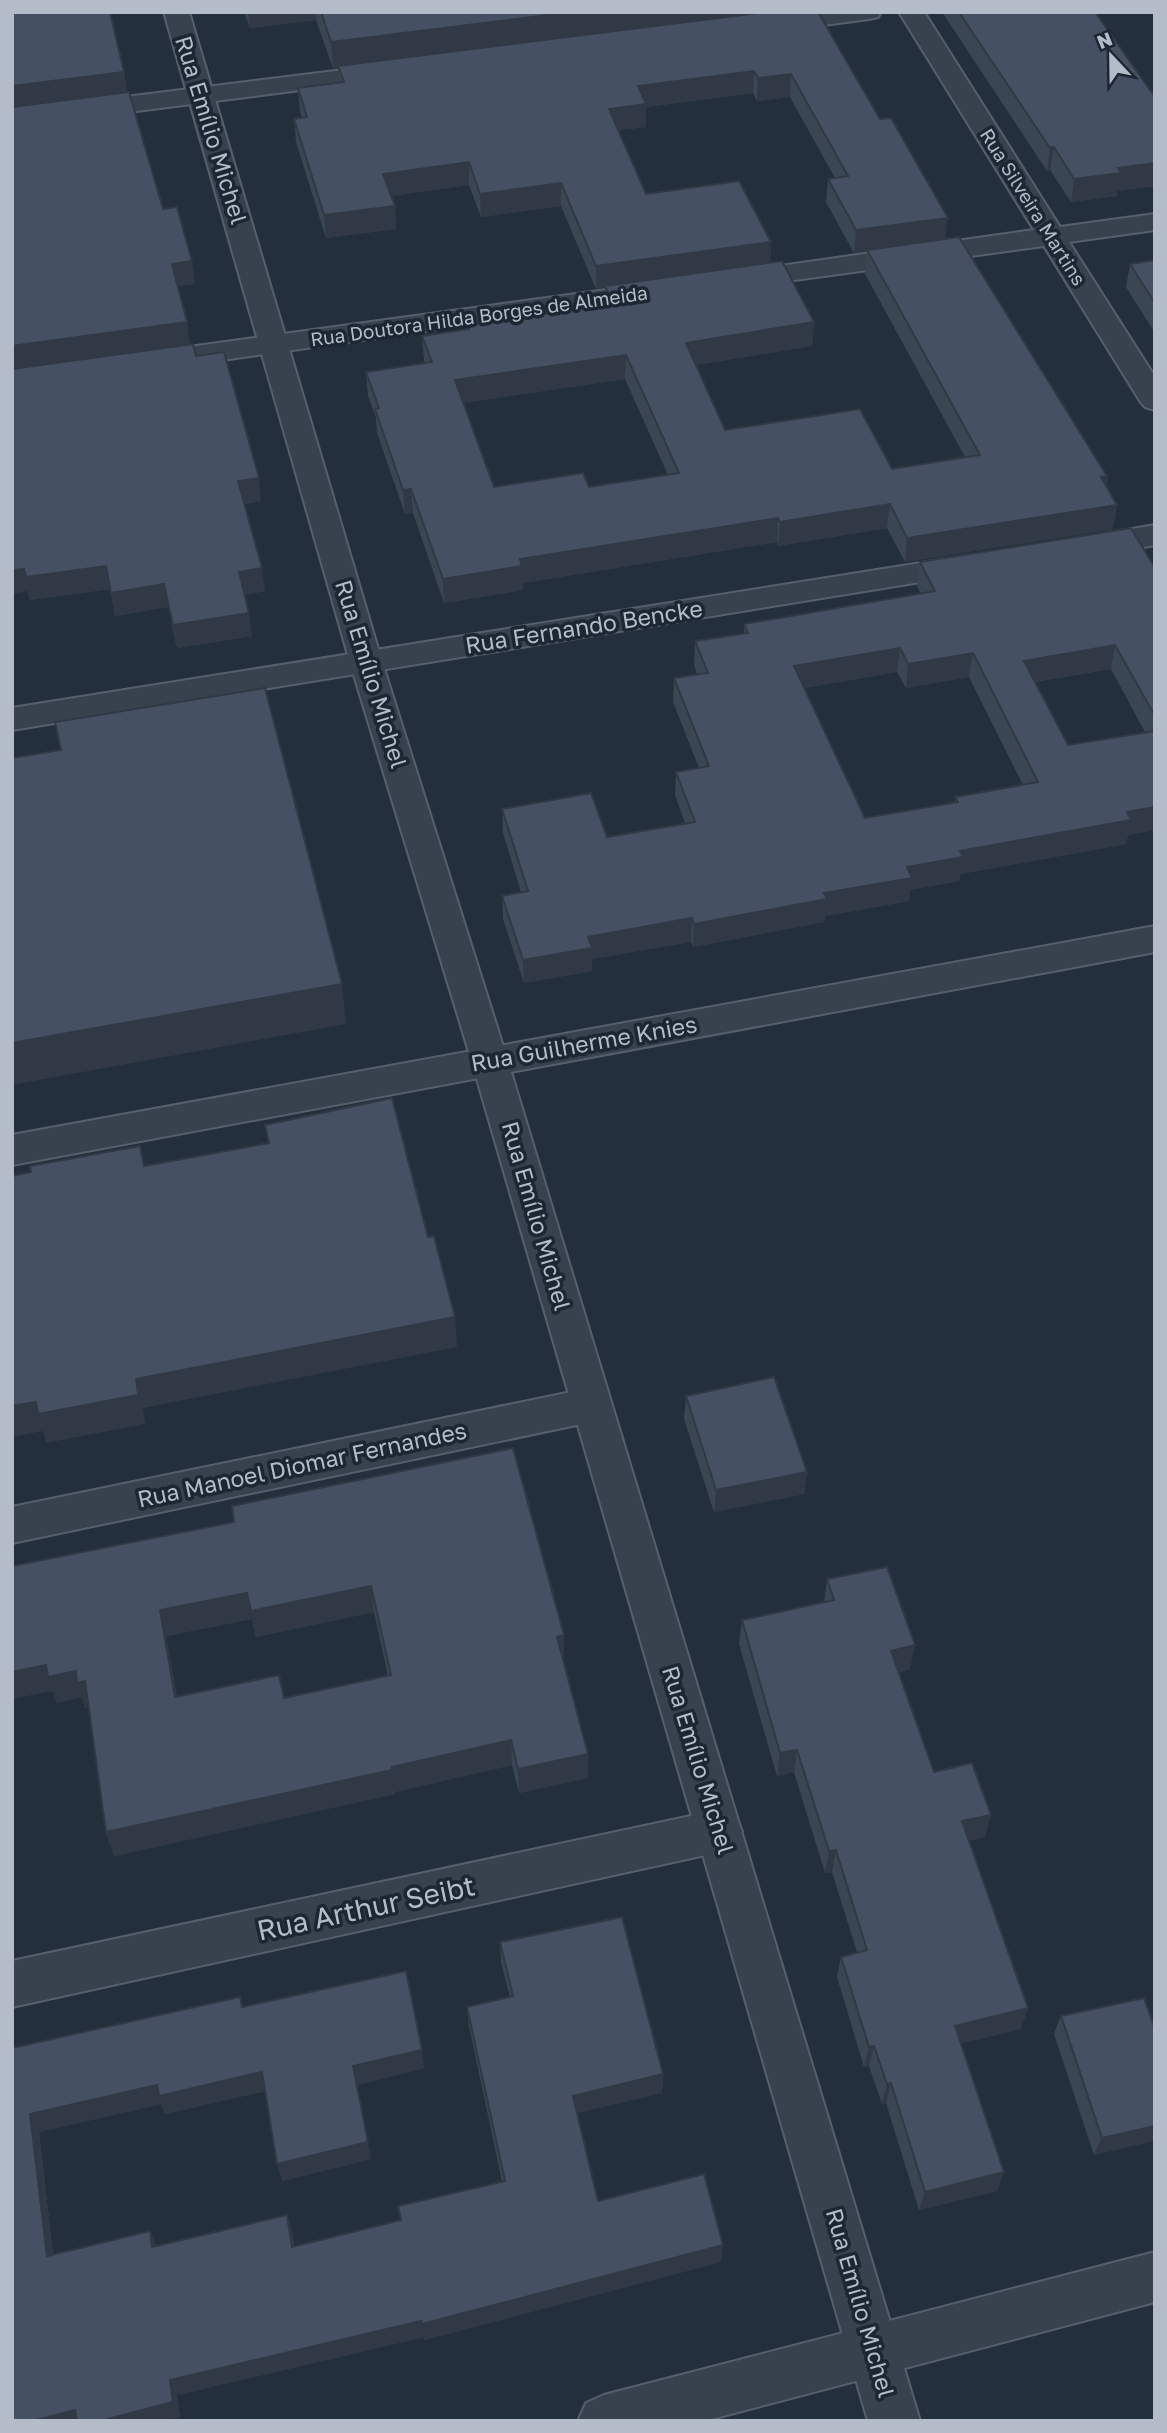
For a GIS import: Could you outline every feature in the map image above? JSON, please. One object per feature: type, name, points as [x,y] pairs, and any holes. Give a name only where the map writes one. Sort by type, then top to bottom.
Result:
[{"type":"street","name":"Rua Emílio Michel","points":[[176,12],[366,662],[490,1062],[894,2421]]},
{"type":"street","points":[[746,28],[869,12]]},
{"type":"street","name":"Rua Silveira Martins","points":[[911,12],[1155,401]]},
{"type":"street","points":[[12,119],[419,68]]},
{"type":"street","name":"Rua Doutora Hilda Borges de Almeida","points":[[122,365],[1155,222]]},
{"type":"street","points":[[1060,551],[1155,536]]},
{"type":"street","name":"Rua Fernando Bencke","points":[[12,719],[1005,559]]},
{"type":"street","name":"Rua Guilherme Knies","points":[[12,1150],[1155,939]]},
{"type":"street","name":"Rua Manoel Diomar Fernandes","points":[[12,1525],[591,1405]]},
{"type":"street","name":"Rua Arthur Seibt","points":[[12,1984],[719,1831]]},
{"type":"street","points":[[604,2421],[1155,2277]]},
{"type":"building","points":[[12,12],[110,12],[124,72],[12,86]]},
{"type":"building","points":[[321,12],[572,12],[331,42]]},
{"type":"building","points":[[766,12],[818,12],[880,119],[891,118],[948,218],[856,230],[828,179],[848,176],[791,74],[758,78],[754,71],[638,86],[646,104],[609,109],[646,194],[739,181],[771,242],[596,266],[561,183],[480,194],[469,162],[383,174],[395,206],[324,215],[294,119],[307,117],[298,88],[344,82],[338,66]]},
{"type":"building","points":[[959,12],[1095,12],[1155,97],[1155,163],[1118,168],[1121,173],[1074,179],[1054,147],[1050,148]]},
{"type":"building","points":[[129,92],[163,209],[177,207],[192,261],[172,264],[187,322],[12,346],[12,107]]},
{"type":"building","points":[[959,237],[1107,476],[1101,477],[1117,505],[907,538],[890,504],[780,522],[778,518],[520,559],[522,566],[443,579],[411,489],[403,490],[375,409],[379,408],[366,372],[432,362],[422,336],[469,329],[467,325],[613,303],[605,286],[782,261],[814,322],[686,343],[725,430],[860,409],[892,469],[980,455],[867,250]],"holes":[[[626,355],[679,473],[589,487],[583,473],[494,487],[455,380]]]},
{"type":"building","points":[[1155,260],[1155,303],[1130,264]]},
{"type":"building","points":[[193,344],[196,356],[224,352],[259,478],[238,481],[262,568],[239,572],[249,613],[173,625],[164,584],[111,593],[106,566],[26,577],[24,569],[12,570],[12,369]]},
{"type":"building","points":[[1131,528],[1155,568],[1155,716],[1115,645],[1024,661],[1068,745],[1155,731],[1155,807],[1127,812],[1131,820],[960,851],[963,857],[907,867],[912,878],[824,893],[827,899],[694,924],[692,918],[588,937],[592,948],[523,960],[502,896],[528,891],[502,809],[591,793],[607,837],[695,822],[676,772],[709,766],[674,678],[708,673],[695,641],[748,633],[744,624],[935,591],[920,562]],"holes":[[[900,648],[908,664],[973,653],[1038,782],[955,797],[958,802],[865,818],[794,666]]]},
{"type":"building","points":[[265,688],[342,984],[12,1043],[12,758],[61,750],[55,722]]},
{"type":"building","points":[[392,1098],[428,1237],[434,1236],[455,1317],[136,1379],[138,1395],[38,1414],[36,1402],[12,1406],[12,1176],[31,1172],[30,1166],[140,1146],[144,1166],[269,1143],[265,1125]]},
{"type":"building","points":[[774,1377],[807,1472],[716,1490],[686,1396]]},
{"type":"building","points":[[513,1448],[564,1635],[557,1637],[588,1754],[518,1769],[511,1740],[392,1767],[392,1770],[106,1832],[85,1681],[77,1683],[76,1671],[48,1677],[46,1665],[12,1672],[12,1566],[234,1522],[232,1506]],"holes":[[[371,1586],[391,1675],[284,1698],[279,1675],[175,1697],[160,1610],[247,1593],[251,1611]]]},
{"type":"building","points":[[887,1567],[915,1645],[891,1651],[934,1772],[972,1763],[991,1815],[962,1821],[1028,2008],[955,2026],[1004,2172],[925,2192],[891,2083],[887,2084],[874,2046],[869,2047],[841,1957],[867,1950],[836,1850],[829,1851],[797,1750],[780,1753],[742,1620],[834,1600],[827,1579]]},
{"type":"building","points":[[622,1917],[663,2074],[573,2096],[598,2201],[704,2174],[723,2245],[422,2324],[421,2321],[170,2380],[173,2402],[100,2421],[77,2421],[75,2410],[33,2421],[12,2421],[12,2048],[240,1997],[242,2007],[406,1971],[422,2050],[353,2066],[368,2142],[277,2164],[262,2072],[159,2096],[157,2085],[30,2114],[47,2256],[150,2231],[152,2247],[287,2215],[292,2247],[401,2220],[398,2206],[505,2181],[467,2007],[513,1996],[500,1942]]},
{"type":"building","points":[[1144,1998],[1155,2029],[1155,2126],[1102,2138],[1061,2016]]}]
